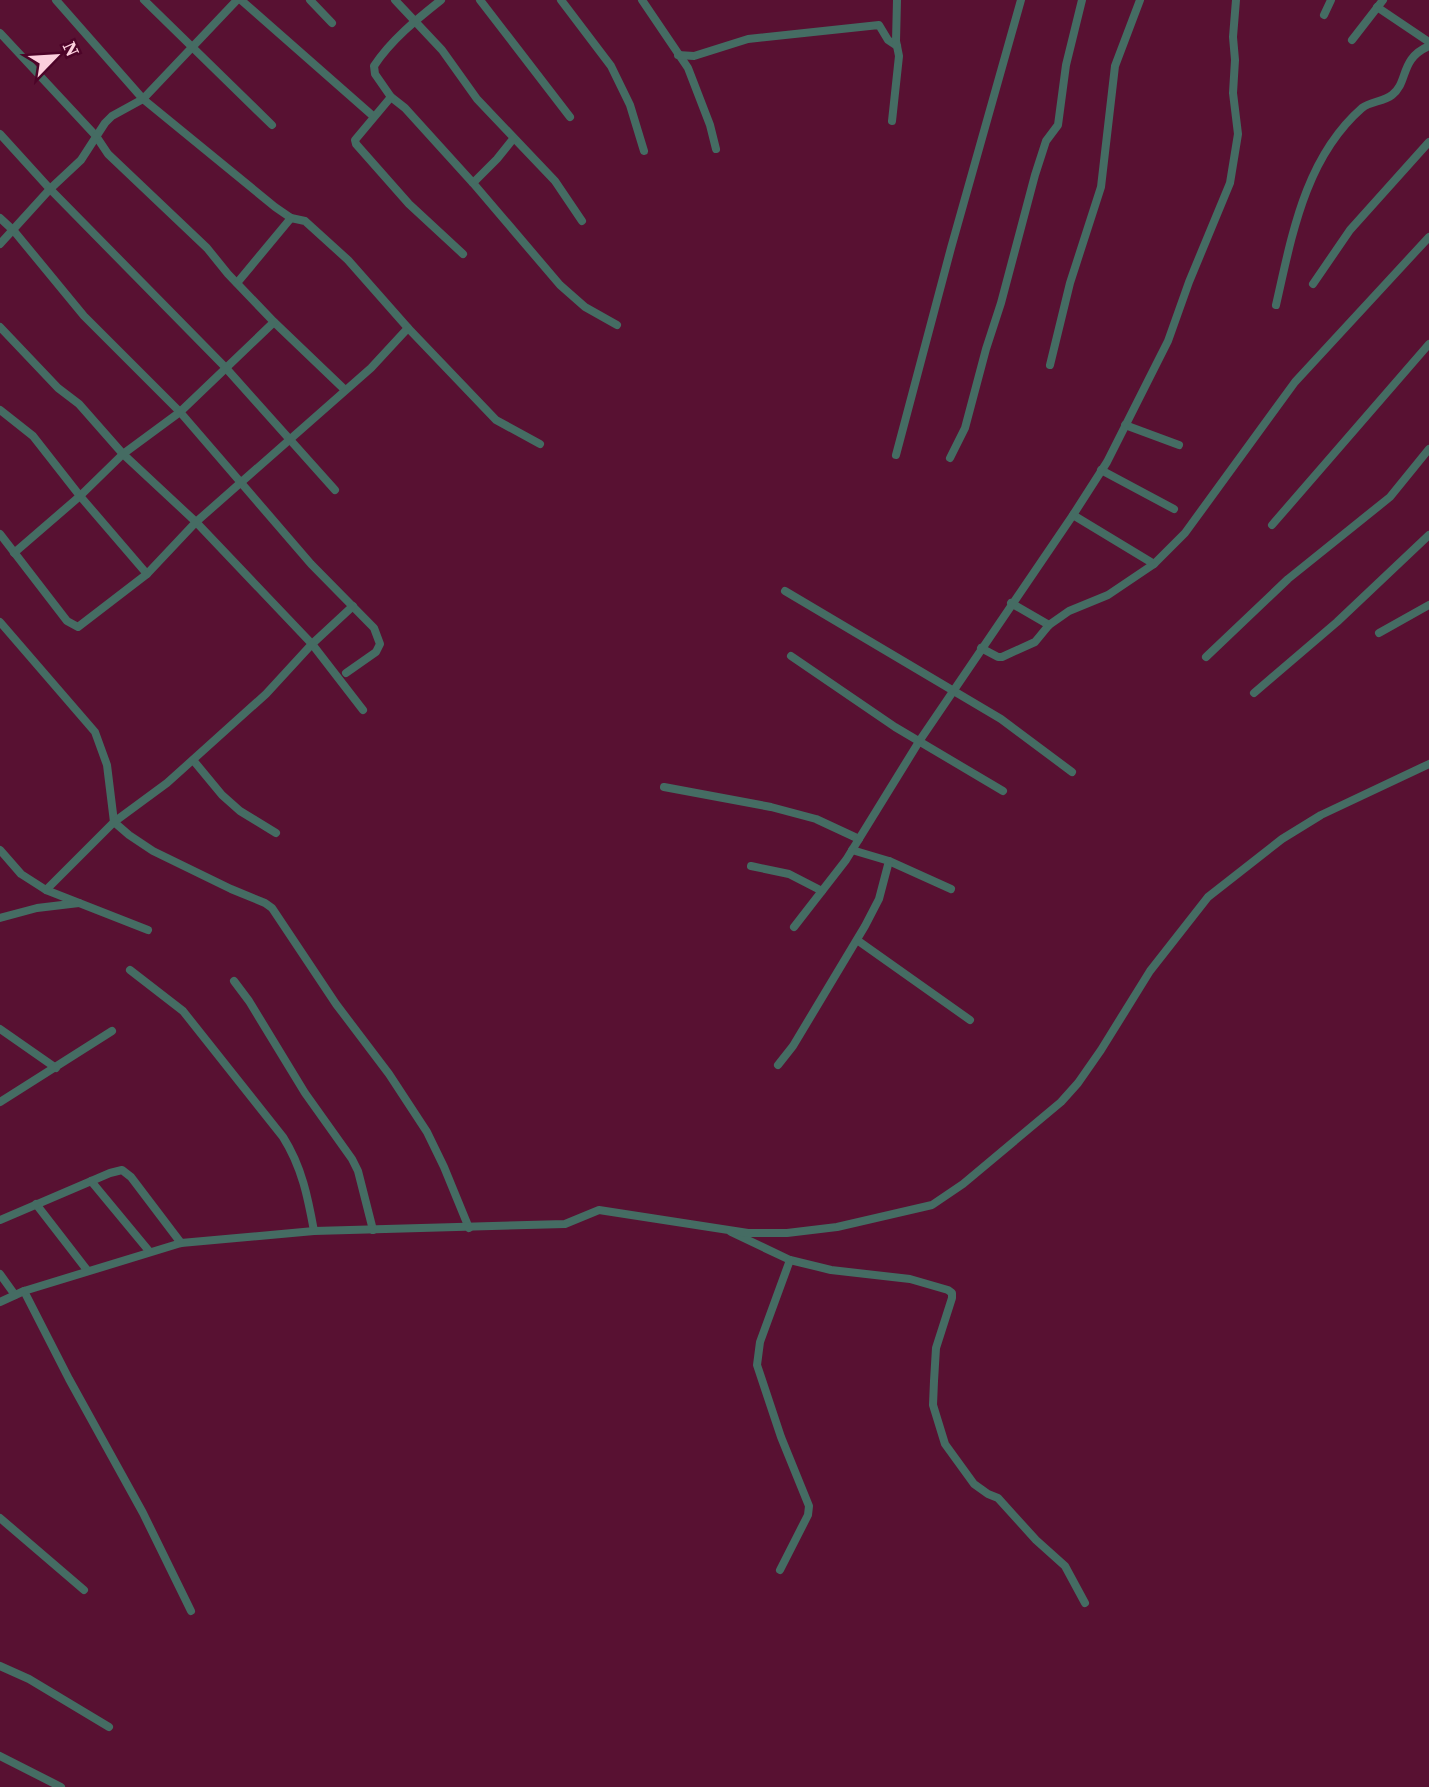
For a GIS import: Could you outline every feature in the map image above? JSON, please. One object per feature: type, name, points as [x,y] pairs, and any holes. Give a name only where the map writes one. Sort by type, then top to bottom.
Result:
[{"type":"street","points":[[56,0],[143,99],[235,176],[291,218],[305,221],[348,260],[408,328],[496,420],[540,444]]},
{"type":"street","points":[[144,0],[272,125]]},
{"type":"street","points":[[0,244],[50,189],[81,160],[112,116],[143,99],[239,0],[373,116]]},
{"type":"street","points":[[310,0],[332,23]]},
{"type":"street","points":[[395,0],[442,50],[477,99],[555,181],[582,221]]},
{"type":"street","points":[[441,0],[414,21],[374,66],[375,74],[391,97],[405,108],[473,183],[560,285],[585,307],[617,325]]},
{"type":"street","points":[[480,0],[570,117]]},
{"type":"street","points":[[561,0],[611,66],[630,105],[645,150]]},
{"type":"street","points":[[642,0],[695,83],[716,149]]},
{"type":"street","points":[[892,121],[899,56],[897,0]]},
{"type":"street","points":[[896,455],[1021,0]]},
{"type":"street","points":[[950,458],[965,428],[1046,141],[1058,125],[1066,65],[1082,0]]},
{"type":"street","points":[[1050,365],[1070,283],[1101,187],[1115,66],[1140,0]]},
{"type":"street","points":[[794,927],[852,850],[920,740],[1073,515],[1101,470],[1168,341],[1188,282],[1230,183],[1238,134],[1233,93],[1236,0]]},
{"type":"street","points":[[1324,15],[1331,0]]},
{"type":"street","points":[[1276,304],[1298,208],[1312,175],[1337,136],[1353,118],[1367,104],[1391,96],[1414,55],[1429,44],[1380,4],[1352,40]]},
{"type":"street","points":[[678,55],[694,56],[748,39],[879,24],[888,40],[897,46]]},
{"type":"street","points":[[0,33],[96,136],[108,154],[207,248],[274,322],[344,389]]},
{"type":"street","points":[[391,97],[355,140],[356,144],[410,204],[463,254]]},
{"type":"street","points":[[0,134],[50,189],[225,367],[335,490]]},
{"type":"street","points":[[473,183],[513,139]]},
{"type":"street","points":[[1313,284],[1350,230],[1429,142]]},
{"type":"street","points":[[0,218],[14,231],[83,316],[180,412],[311,564],[374,628],[380,644],[376,652],[346,673]]},
{"type":"street","points":[[237,283],[291,218]]},
{"type":"street","points":[[981,648],[998,657],[1008,655],[1038,640],[1049,625],[1069,611],[1108,594],[1154,564],[1185,533],[1295,382],[1429,237]]},
{"type":"street","points":[[14,553],[80,496],[123,454],[180,412],[274,322]]},
{"type":"street","points":[[0,327],[58,388],[79,404],[123,454],[196,522],[312,644],[363,710]]},
{"type":"street","points":[[0,534],[67,621],[78,627],[147,574],[196,522],[371,368],[408,328]]},
{"type":"street","points":[[1272,525],[1429,344]]},
{"type":"street","points":[[0,410],[33,436],[147,574]]},
{"type":"street","points":[[1125,425],[1179,445]]},
{"type":"street","points":[[1206,657],[1288,579],[1390,497],[1429,449]]},
{"type":"street","points":[[1101,470],[1174,509]]},
{"type":"street","points":[[1073,515],[1154,564]]},
{"type":"street","points":[[1254,693],[1337,622],[1429,536]]},
{"type":"street","points":[[785,591],[1002,719],[1072,772]]},
{"type":"street","points":[[1011,603],[1049,625]]},
{"type":"street","points":[[1379,634],[1429,605]]},
{"type":"street","points":[[46,890],[114,822],[167,783],[266,694],[312,644],[353,606]]},
{"type":"street","points":[[0,622],[95,732],[107,765],[114,822],[153,851],[231,889],[265,902],[272,908],[427,1132],[470,1228]]},
{"type":"street","points":[[791,656],[895,727],[1003,791]]},
{"type":"street","points":[[193,760],[240,811],[276,833]]},
{"type":"street","points":[[0,1302],[87,1270],[181,1243],[314,1231],[565,1224],[599,1210],[748,1233],[787,1233],[837,1227],[920,1209],[946,1197],[1061,1102],[1078,1083],[1150,971],[1208,897],[1282,839],[1321,816],[1429,764]]},
{"type":"street","points":[[664,787],[771,807],[816,819],[859,839]]},
{"type":"street","points":[[0,850],[21,874],[46,890],[148,930]]},
{"type":"street","points":[[852,850],[889,861],[951,889]]},
{"type":"street","points":[[778,1065],[793,1046],[857,940],[879,899],[889,861]]},
{"type":"street","points":[[751,866],[789,874],[822,891]]},
{"type":"street","points":[[0,918],[37,908],[81,902]]},
{"type":"street","points":[[857,940],[970,1020]]},
{"type":"street","points":[[130,970],[183,1011],[283,1138],[300,1171],[314,1231]]},
{"type":"street","points":[[234,981],[305,1093],[352,1159],[358,1171],[373,1230]]},
{"type":"street","points":[[0,1029],[56,1068]]},
{"type":"street","points":[[0,1102],[111,1031]]},
{"type":"street","points":[[0,1220],[122,1170],[181,1243]]},
{"type":"street","points":[[91,1181],[149,1251]]},
{"type":"street","points":[[36,1204],[87,1270]]},
{"type":"street","points":[[725,1229],[790,1260],[831,1270],[910,1279],[951,1293],[952,1298],[936,1348],[933,1393],[933,1405],[945,1444],[974,1484],[998,1498],[1036,1541],[1065,1566],[1085,1603]]},
{"type":"street","points":[[780,1570],[808,1515],[809,1506],[781,1437],[757,1365],[760,1342],[790,1260]]},
{"type":"street","points":[[0,1274],[20,1293],[69,1379],[144,1513],[191,1611]]},
{"type":"street","points":[[0,1518],[85,1590]]},
{"type":"street","points":[[0,1666],[29,1679],[109,1727]]},
{"type":"street","points":[[0,1756],[61,1787]]}]
